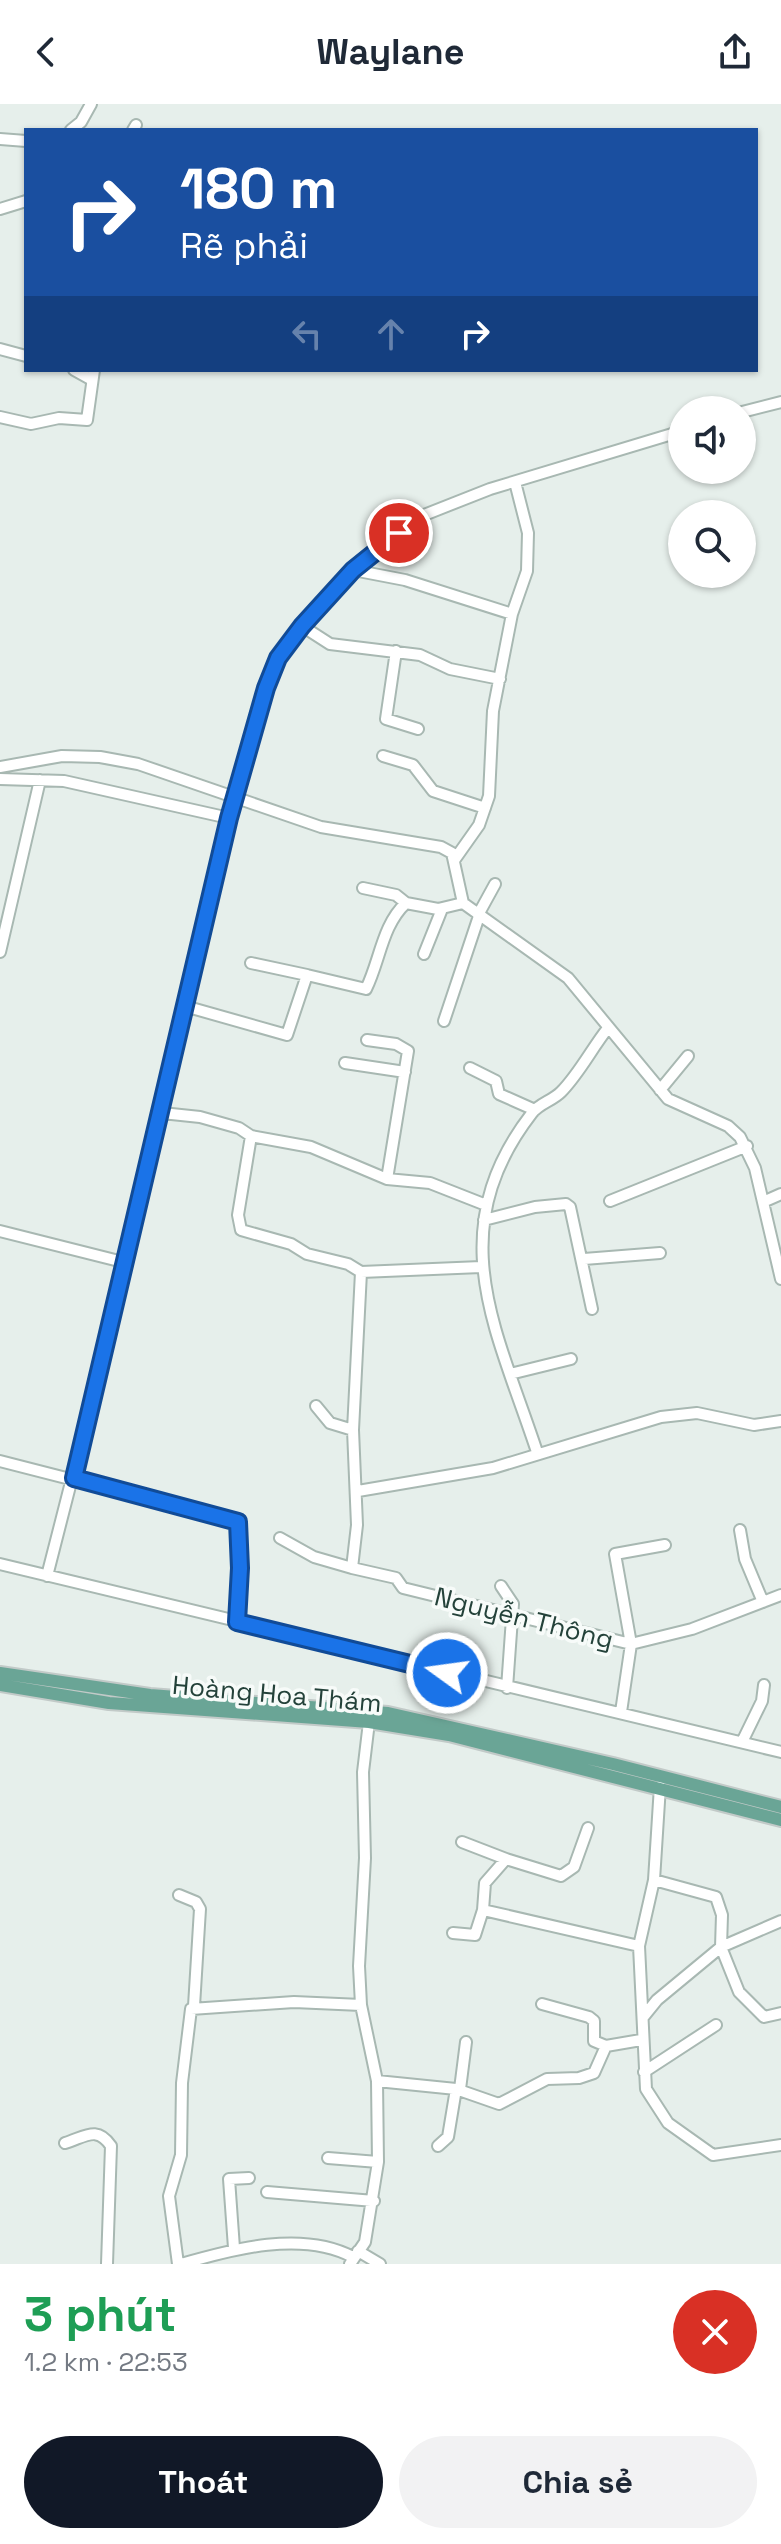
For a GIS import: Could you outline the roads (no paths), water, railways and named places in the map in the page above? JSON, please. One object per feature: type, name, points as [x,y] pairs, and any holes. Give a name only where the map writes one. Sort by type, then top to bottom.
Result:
[{"type":"main road","name":"Hoàng Hoa Thám","points":[[0,1673],[110,1697]]},
{"type":"main road","name":"Hoàng Hoa Thám","points":[[0,1685],[110,1697],[440,1723],[660,1781],[781,1807]]},
{"type":"main road","name":"Hoàng Hoa Thám","points":[[660,1781],[781,1820]]},
{"type":"street","points":[[74,128],[81,122],[91,104]]},
{"type":"street","points":[[0,139],[24,141]]},
{"type":"street","points":[[0,209],[24,202]]},
{"type":"street","points":[[0,349],[24,355]]},
{"type":"street","points":[[0,417],[26,424],[43,424],[59,418],[87,420],[93,375]]},
{"type":"street","points":[[756,408],[781,402]]},
{"type":"street","points":[[47,1576],[127,1263],[229,818],[266,688],[278,658],[302,626],[353,570],[424,515],[515,482],[668,435]]},
{"type":"street","points":[[455,859],[466,847],[485,808],[490,785],[490,733],[512,614],[528,558],[522,498],[515,482]]},
{"type":"street","points":[[353,570],[405,580],[512,614]]},
{"type":"street","points":[[302,626],[330,644],[420,655],[450,669],[500,679]]},
{"type":"street","points":[[396,651],[386,719],[418,729]]},
{"type":"street","points":[[0,767],[62,756],[100,757],[138,764],[321,827],[441,847],[455,859],[463,903],[568,978],[668,1099],[728,1126],[747,1146],[781,1279]]},
{"type":"street","points":[[383,756],[413,765],[433,791],[485,808]]},
{"type":"street","points":[[0,779],[64,781],[229,818]]},
{"type":"street","points":[[0,952],[40,780]]},
{"type":"street","points":[[444,1021],[478,915],[495,884]]},
{"type":"street","points":[[363,888],[396,895],[406,903],[442,909],[463,903]]},
{"type":"street","points":[[251,963],[366,989],[383,940],[398,911],[406,903]]},
{"type":"street","points":[[424,954],[442,909]]},
{"type":"street","points":[[188,1007],[287,1035],[307,975]]},
{"type":"street","points":[[537,1452],[489,1314],[481,1267],[486,1205],[503,1160],[535,1110],[559,1094],[608,1028]]},
{"type":"street","points":[[367,1040],[406,1047],[405,1072],[387,1179]]},
{"type":"street","points":[[660,1090],[688,1056]]},
{"type":"street","points":[[345,1063],[405,1072]]},
{"type":"street","points":[[470,1068],[496,1081],[499,1094],[535,1110]]},
{"type":"street","points":[[162,1113],[200,1117],[239,1128],[251,1136],[311,1147],[387,1179],[430,1183],[486,1205]]},
{"type":"street","points":[[251,1136],[238,1215],[241,1230],[291,1244],[307,1254],[348,1264],[361,1272],[481,1267]]},
{"type":"street","points":[[610,1201],[747,1146]]},
{"type":"street","points":[[763,1202],[781,1194]]},
{"type":"street","points":[[484,1220],[535,1207],[566,1204],[570,1207],[584,1259],[592,1309]]},
{"type":"street","points":[[0,1231],[127,1263]]},
{"type":"street","points":[[584,1259],[660,1253]]},
{"type":"street","points":[[352,1568],[358,1491],[353,1430],[361,1272]]},
{"type":"street","points":[[510,1374],[571,1359]]},
{"type":"street","points":[[316,1406],[330,1423],[353,1430]]},
{"type":"street","points":[[358,1491],[493,1468],[537,1452],[682,1414],[697,1413],[754,1425],[781,1421]]},
{"type":"street","points":[[0,1461],[238,1522],[240,1568],[237,1622]]},
{"type":"street","points":[[740,1530],[745,1559],[763,1602]]},
{"type":"street","name":"Nguyễn Thông","points":[[280,1538],[314,1557],[396,1578],[403,1588],[631,1644],[692,1629],[781,1595]]},
{"type":"street","points":[[621,1712],[631,1644],[615,1554],[665,1545]]},
{"type":"street","points":[[0,1564],[781,1752]]},
{"type":"street","points":[[501,1586],[511,1599],[513,1616],[507,1688]]},
{"type":"street","points":[[742,1742],[762,1701],[764,1685]]},
{"type":"street","points":[[354,2257],[365,2242],[378,2162],[377,2081],[361,2005],[363,1783],[370,1716]]},
{"type":"street","points":[[660,1781],[654,1880],[639,1946],[644,2016],[641,2040],[646,2089],[668,2123],[713,2155],[781,2145]]},
{"type":"street","points":[[462,1842],[561,1876],[574,1867],[588,1828]]},
{"type":"street","points":[[453,1933],[475,1935],[483,1910],[485,1883],[506,1859]]},
{"type":"street","points":[[654,1880],[716,1897],[722,1915],[721,1947],[744,1999],[764,2017],[781,2013]]},
{"type":"street","points":[[179,1895],[196,1902],[200,1909],[194,2006],[186,2042],[181,2155],[169,2196],[180,2264],[234,2248],[304,2244],[337,2249],[380,2264]]},
{"type":"street","points":[[483,1910],[639,1946]]},
{"type":"street","points":[[644,2016],[657,2000],[721,1947],[781,1921]]},
{"type":"street","points":[[194,2006],[310,2002],[361,2005]]},
{"type":"street","points":[[542,2004],[589,2017],[594,2021],[594,2041],[606,2046],[641,2040]]},
{"type":"street","points":[[644,2072],[716,2025]]},
{"type":"street","points":[[438,2146],[448,2137],[466,2042]]},
{"type":"street","points":[[377,2081],[458,2089],[504,2104],[541,2081],[579,2078],[594,2073],[606,2046]]},
{"type":"street","points":[[65,2143],[94,2132],[101,2134],[111,2146],[107,2264]]},
{"type":"street","points":[[328,2158],[378,2162]]},
{"type":"street","points":[[234,2248],[229,2179],[249,2178]]},
{"type":"street","points":[[267,2192],[374,2201]]}]
